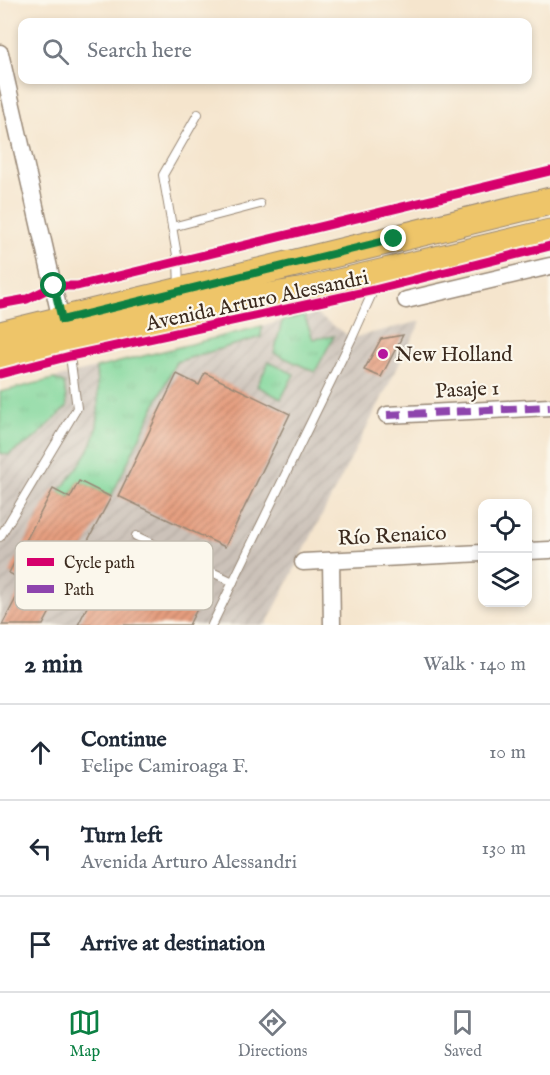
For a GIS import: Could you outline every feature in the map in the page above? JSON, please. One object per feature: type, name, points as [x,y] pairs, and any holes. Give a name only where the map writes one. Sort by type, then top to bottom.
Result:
[{"type":"main road","name":"Avenida Arturo Alessandri","points":[[0,358],[66,331],[179,292],[392,244],[550,201]]},
{"type":"main road","name":"Avenida Arturo Alessandri","points":[[0,335],[66,331],[305,291],[382,269],[550,233]]},
{"type":"street","points":[[0,53],[66,331]]},
{"type":"street","points":[[406,300],[550,266]]},
{"type":"street","name":"Pasaje 1","points":[[387,415],[550,407]]},
{"type":"street","points":[[532,551],[550,550]]},
{"type":"street","name":"Río Renaico","points":[[303,562],[478,553]]},
{"type":"street","points":[[331,561],[332,625]]},
{"type":"lane","points":[[179,292],[178,261],[163,175],[198,114]]},
{"type":"lane","points":[[172,227],[260,204]]},
{"type":"lane","points":[[212,625],[352,338],[382,269]]},
{"type":"lane","points":[[0,537],[77,408],[66,331]]},
{"type":"lane","points":[[136,536],[147,541]]},
{"type":"lane","points":[[213,573],[233,582]]},
{"type":"shaded area","points":[[314,313],[352,338],[421,321],[266,625],[0,625],[0,392]]},
{"type":"green space","points":[[304,315],[313,339],[334,336],[315,372],[274,353],[282,321]]},
{"type":"green space","points":[[262,326],[261,337],[176,362],[111,497],[79,481],[70,497],[59,492],[84,458],[95,435],[98,410],[96,368]]},
{"type":"green space","points":[[269,362],[294,374],[281,399],[257,386]]},
{"type":"green space","points":[[54,379],[64,383],[67,407],[34,439],[8,455],[0,453],[0,392]]},
{"type":"building","name":"New Holland","points":[[403,335],[381,377],[364,370],[381,339]]},
{"type":"building","points":[[205,373],[290,414],[225,547],[118,496],[177,374],[199,385]]},
{"type":"building","points":[[79,481],[111,497],[88,541],[26,541],[53,489],[70,498]]},
{"type":"building","points":[[15,562],[15,576],[9,573]]},
{"type":"building","points":[[15,600],[15,610],[51,610],[43,625],[2,625]]},
{"type":"building","points":[[86,610],[196,610],[189,625],[78,625]]},
{"type":"marked path","points":[[387,415],[550,407]]},
{"type":"cycle path","points":[[0,304],[27,299],[54,286],[77,286],[550,171]]},
{"type":"cycle path","points":[[0,374],[70,356],[374,290],[550,246]]},
{"type":"place","name":"New Holland","points":[[383,354]]},
{"type":"route","points":[[54,286],[62,320],[394,239]]}]
